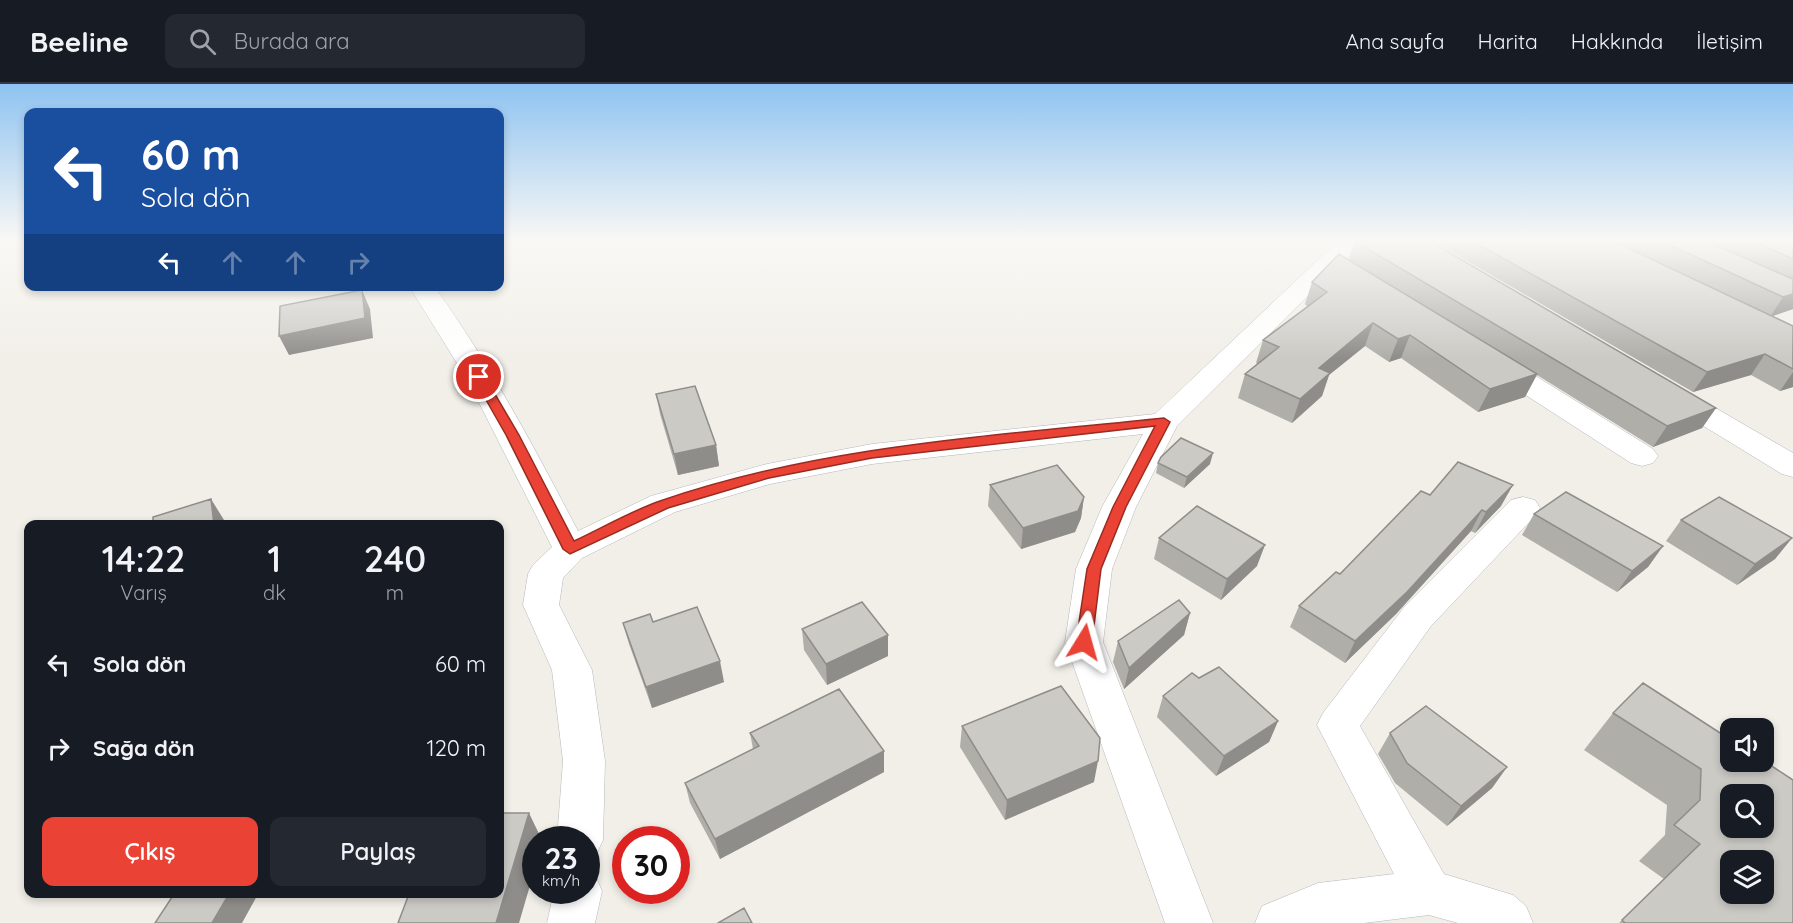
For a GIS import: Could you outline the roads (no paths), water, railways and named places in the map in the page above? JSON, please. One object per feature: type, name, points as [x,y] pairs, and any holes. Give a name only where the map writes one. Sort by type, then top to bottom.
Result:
[{"type":"street","points":[[1189,923],[1084,642],[1094,569],[1119,507],[1164,422],[1319,281]]},
{"type":"street","points":[[426,291],[446,319],[512,435],[570,549]]},
{"type":"street","points":[[1475,350],[1642,456]]},
{"type":"street","points":[[1652,383],[1793,467]]},
{"type":"street","points":[[581,826],[584,761],[572,670],[541,605],[546,574],[570,549],[663,504],[767,474],[872,454],[1164,422]]},
{"type":"street","points":[[1429,892],[1338,725],[1418,616],[1523,508]]},
{"type":"street","points":[[1279,923],[1318,906],[1429,892],[1496,911],[1509,923]]},
{"type":"street","points":[[571,923],[577,904]]}]
